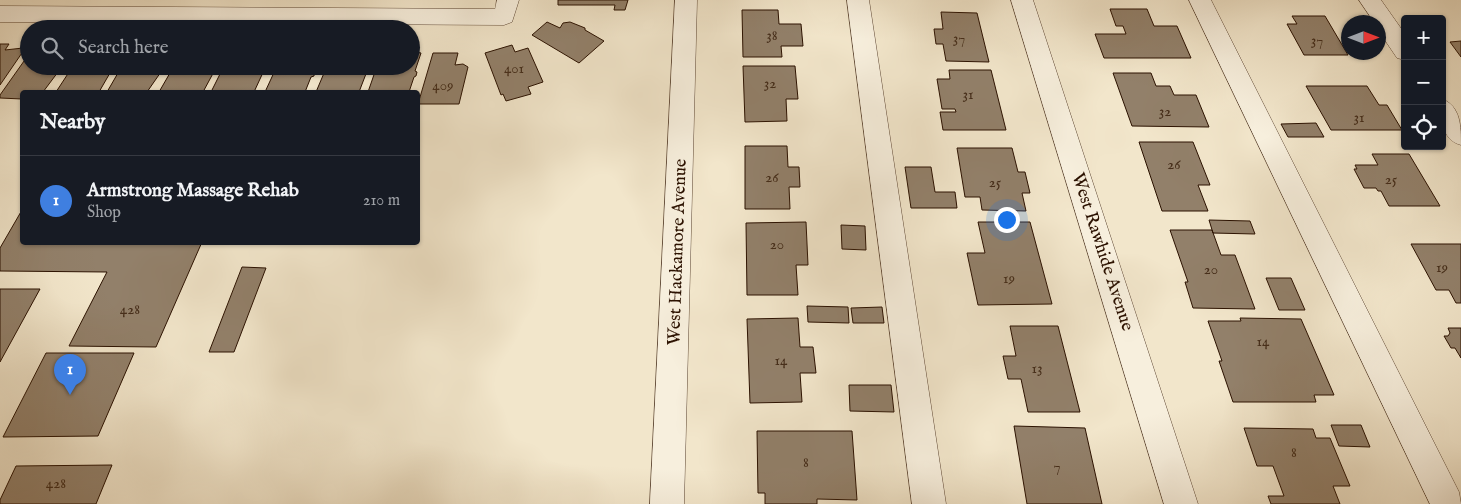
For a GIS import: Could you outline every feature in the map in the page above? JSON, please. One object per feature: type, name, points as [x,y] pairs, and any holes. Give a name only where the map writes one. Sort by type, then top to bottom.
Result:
[{"type":"street","name":"West Hackamore Avenue","points":[[667,504],[686,0]]},
{"type":"street","points":[[858,0],[929,504]]},
{"type":"street","name":"West Rawhide Avenue","points":[[1022,0],[1181,504]]},
{"type":"street","points":[[1200,0],[1446,504]]},
{"type":"street","points":[[1370,0],[1401,46]]},
{"type":"street","points":[[0,14],[224,8],[506,8]]},
{"type":"street","points":[[1450,114],[1461,136]]},
{"type":"building","points":[[558,0],[628,0],[625,10],[614,10],[615,5],[558,5]]},
{"type":"building","points":[[1110,9],[1147,9],[1154,26],[1177,26],[1191,58],[1104,58],[1095,34],[1126,34],[1123,26],[1116,26]]},
{"type":"building","points":[[742,10],[778,10],[779,24],[801,24],[803,46],[781,46],[782,57],[743,57]]},
{"type":"building","points":[[941,12],[977,13],[989,62],[946,61],[943,44],[936,44],[934,29],[943,29]]},
{"type":"building","points":[[1292,16],[1325,16],[1341,43],[1341,55],[1304,55],[1287,24],[1297,24]]},
{"type":"building","points":[[547,22],[560,28],[563,23],[570,22],[585,28],[585,30],[604,41],[579,63],[532,35]]},
{"type":"building","points":[[1461,41],[1461,57],[1450,42]]},
{"type":"building","points":[[0,44],[9,44],[5,50],[20,48],[20,56],[0,85]]},
{"type":"building","points":[[512,45],[515,52],[528,48],[543,82],[528,87],[531,94],[506,101],[503,94],[501,95],[485,53]]},
{"type":"building","points":[[433,53],[458,53],[455,65],[463,64],[468,67],[459,104],[420,104],[420,97]]},
{"type":"building","points":[[743,66],[795,66],[798,99],[786,99],[787,121],[745,122]]},
{"type":"building","points":[[20,67],[20,75],[56,75],[44,90],[20,90],[20,99],[0,98],[0,95]]},
{"type":"building","points":[[949,70],[991,70],[1006,130],[943,130],[940,112],[956,112],[955,109],[942,109],[937,79],[950,79]]},
{"type":"building","points":[[1113,73],[1151,73],[1156,86],[1170,86],[1174,95],[1196,95],[1209,127],[1132,126]]},
{"type":"building","points":[[67,75],[109,75],[100,90],[57,90]]},
{"type":"building","points":[[117,75],[159,75],[148,90],[108,90]]},
{"type":"building","points":[[169,75],[212,75],[204,90],[160,90]]},
{"type":"building","points":[[220,75],[262,75],[255,90],[212,90]]},
{"type":"building","points":[[273,75],[314,75],[311,77],[306,90],[266,90]]},
{"type":"building","points":[[323,75],[366,75],[360,90],[317,90]]},
{"type":"building","points":[[374,75],[416,75],[410,90],[369,90]]},
{"type":"building","points":[[1306,86],[1367,86],[1379,105],[1387,105],[1401,128],[1401,130],[1331,130]]},
{"type":"building","points":[[1316,123],[1324,137],[1288,137],[1281,124]]},
{"type":"building","points":[[1139,142],[1193,142],[1210,185],[1198,185],[1208,211],[1162,211]]},
{"type":"building","points":[[745,146],[787,146],[788,167],[799,167],[800,187],[789,187],[790,209],[745,209]]},
{"type":"building","points":[[957,148],[1012,148],[1018,172],[1025,172],[1030,193],[1022,193],[1026,211],[982,210],[980,197],[965,197]]},
{"type":"building","points":[[1372,154],[1409,154],[1440,206],[1389,206],[1381,191],[1378,191],[1376,188],[1364,188],[1354,169],[1357,169],[1355,165],[1378,165]]},
{"type":"building","points":[[905,167],[931,167],[935,192],[955,192],[957,208],[911,208]]},
{"type":"building","points":[[20,213],[20,245],[201,245],[156,347],[69,346],[107,272],[0,271],[0,248]]},
{"type":"building","points":[[1209,220],[1250,221],[1255,234],[1213,233]]},
{"type":"building","points":[[806,222],[808,265],[796,265],[798,295],[747,295],[746,223]]},
{"type":"building","points":[[978,222],[1030,222],[1052,304],[978,305],[967,253],[985,253]]},
{"type":"building","points":[[841,225],[865,226],[866,250],[842,249]]},
{"type":"building","points":[[1170,230],[1212,230],[1221,255],[1235,255],[1255,309],[1193,308],[1185,282],[1188,282]]},
{"type":"building","points":[[1411,244],[1461,244],[1461,303],[1456,303],[1449,290],[1436,290]]},
{"type":"building","points":[[242,267],[266,268],[234,352],[209,352]]},
{"type":"building","points":[[1266,278],[1291,278],[1305,310],[1279,310]]},
{"type":"building","points":[[0,289],[40,289],[0,362]]},
{"type":"building","points":[[807,306],[848,307],[849,323],[808,322]]},
{"type":"building","points":[[882,307],[884,323],[853,323],[851,308]]},
{"type":"building","points":[[798,318],[800,347],[813,347],[816,373],[800,373],[802,402],[750,403],[747,319]]},
{"type":"building","points":[[1240,318],[1301,319],[1334,395],[1314,395],[1316,402],[1233,402],[1219,361],[1222,361],[1208,321],[1241,321]]},
{"type":"building","points":[[1010,326],[1058,326],[1080,412],[1028,412],[1021,379],[1008,379],[1003,356],[1016,356]]},
{"type":"building","points":[[1448,328],[1461,328],[1461,358],[1455,348],[1451,348],[1444,336],[1448,336],[1450,333]]},
{"type":"building","points":[[46,353],[134,353],[98,436],[3,437]]},
{"type":"building","points":[[849,385],[891,385],[894,412],[850,411]]},
{"type":"building","points":[[1331,425],[1361,425],[1370,447],[1339,446]]},
{"type":"building","points":[[1014,426],[1085,428],[1102,504],[1027,504]]},
{"type":"building","points":[[1244,428],[1313,429],[1316,438],[1330,438],[1350,486],[1333,486],[1340,504],[1271,504],[1268,496],[1284,496],[1273,466],[1257,466]]},
{"type":"building","points":[[757,431],[852,431],[857,500],[817,499],[817,504],[765,504],[765,493],[758,493]]},
{"type":"building","points":[[112,465],[96,504],[0,504],[0,500],[16,466]]},
{"type":"place","name":"Armstrong Massage Rehab","points":[[70,395]]}]
